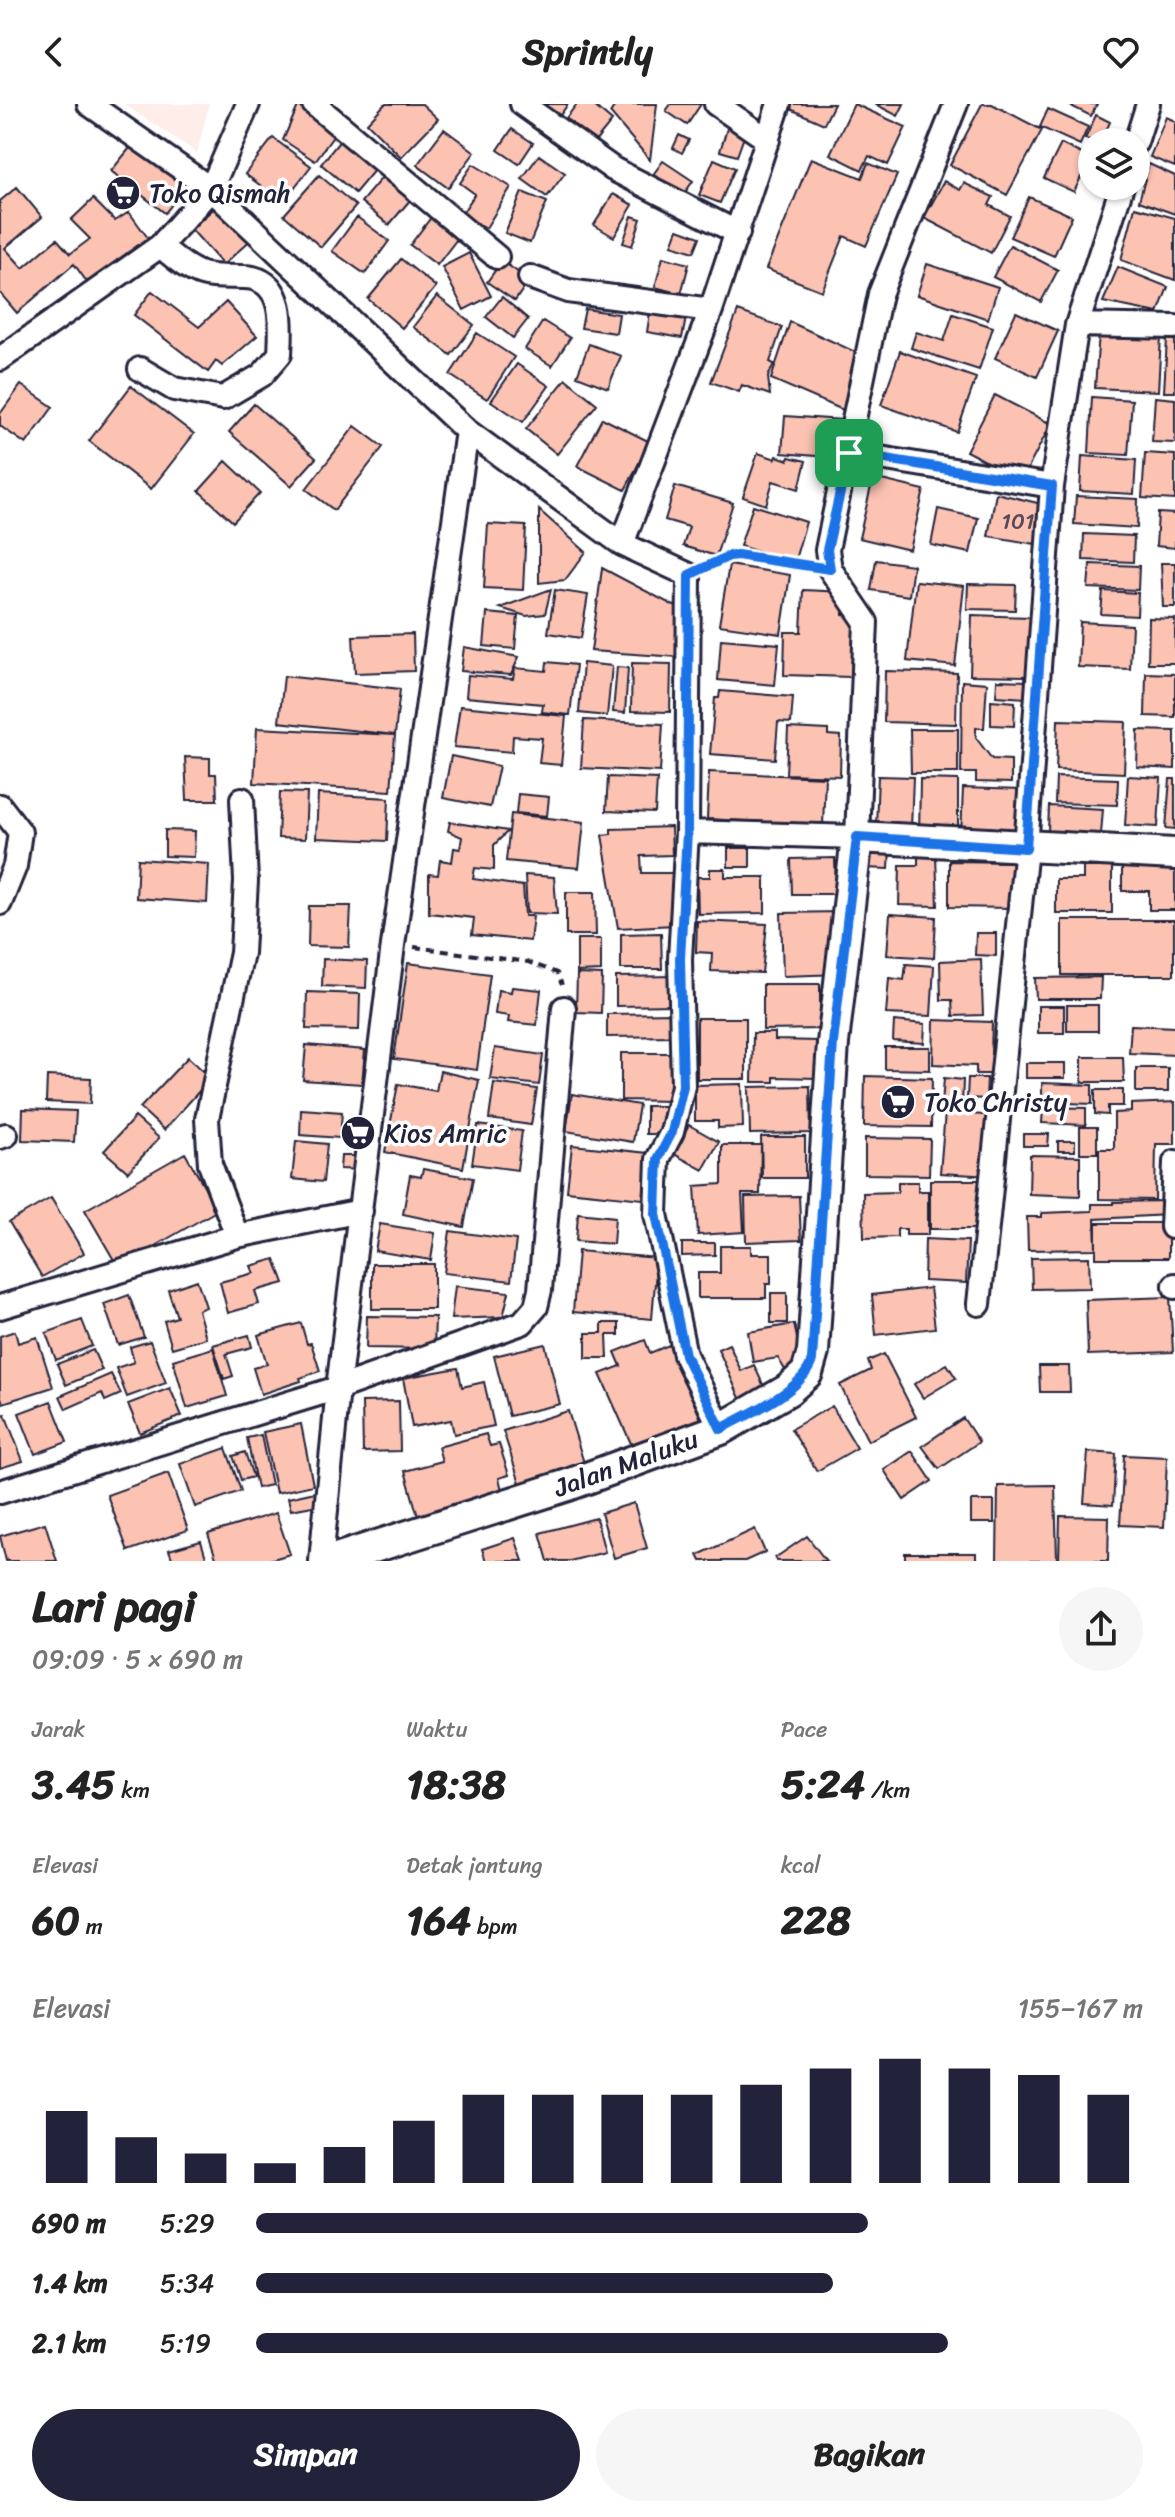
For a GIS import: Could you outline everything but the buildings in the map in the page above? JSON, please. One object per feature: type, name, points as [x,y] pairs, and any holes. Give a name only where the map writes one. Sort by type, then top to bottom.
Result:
[{"type":"main road","points":[[857,837],[1175,854]]},
{"type":"main road","name":"Jalan Maluku","points":[[330,1561],[568,1485],[721,1429],[788,1390],[807,1373],[812,1360],[833,1043],[857,837]]},
{"type":"street","points":[[89,104],[211,189],[467,431],[622,544],[689,575],[687,832],[680,959],[683,1086],[672,1132],[658,1159],[656,1214],[685,1355],[721,1429]]},
{"type":"street","points":[[0,359],[160,246],[211,189],[248,104]]},
{"type":"street","points":[[314,104],[497,257]]},
{"type":"street","points":[[522,104],[613,169],[738,233]]},
{"type":"street","points":[[716,104],[768,140]]},
{"type":"street","points":[[622,544],[711,310],[779,104]]},
{"type":"street","points":[[687,832],[857,837],[866,622],[830,569],[827,550],[880,294],[956,104]]},
{"type":"street","points":[[1140,128],[1148,104]]},
{"type":"street","points":[[979,1304],[1026,848],[1052,486],[1077,325],[1117,200]]},
{"type":"street","points":[[140,369],[174,389],[223,398],[262,375],[280,354],[279,305],[266,284],[253,279],[203,274],[186,266],[160,246]]},
{"type":"street","points":[[530,277],[568,291],[711,310]]},
{"type":"street","points":[[1077,325],[1175,327]]},
{"type":"street","points":[[321,1561],[338,1388],[393,945],[467,431]]},
{"type":"street","points":[[849,453],[1052,486]]},
{"type":"street","points":[[237,1236],[210,1164],[207,1119],[242,953],[246,881],[242,799]]},
{"type":"street","points":[[0,806],[20,832],[15,866],[0,903]]},
{"type":"street","points":[[0,1492],[338,1388],[522,1323],[536,1307],[540,1290],[564,1008]]},
{"type":"street","points":[[1172,1227],[1175,1162]]},
{"type":"street","points":[[0,1307],[237,1236],[361,1211]]},
{"type":"path","points":[[689,575],[737,555],[830,569]]},
{"type":"path","points":[[393,945],[528,962],[549,968],[557,973],[561,982],[564,1008]]},
{"type":"shaded area","points":[[124,104],[209,104],[197,153]]},
{"type":"place","name":"Toko Qismah","points":[[123,193]]},
{"type":"place","name":"Toko Christy","points":[[898,1102]]},
{"type":"place","name":"Kios Amric","points":[[358,1133]]},
{"type":"route","points":[[849,453],[1052,486],[1026,848],[857,837],[833,1043],[811,1366],[788,1390],[721,1429],[685,1355],[656,1214],[658,1159],[668,1143],[679,1112],[683,1086],[680,959],[687,832],[689,575],[716,561],[737,555],[830,569],[827,550],[849,453]]}]
